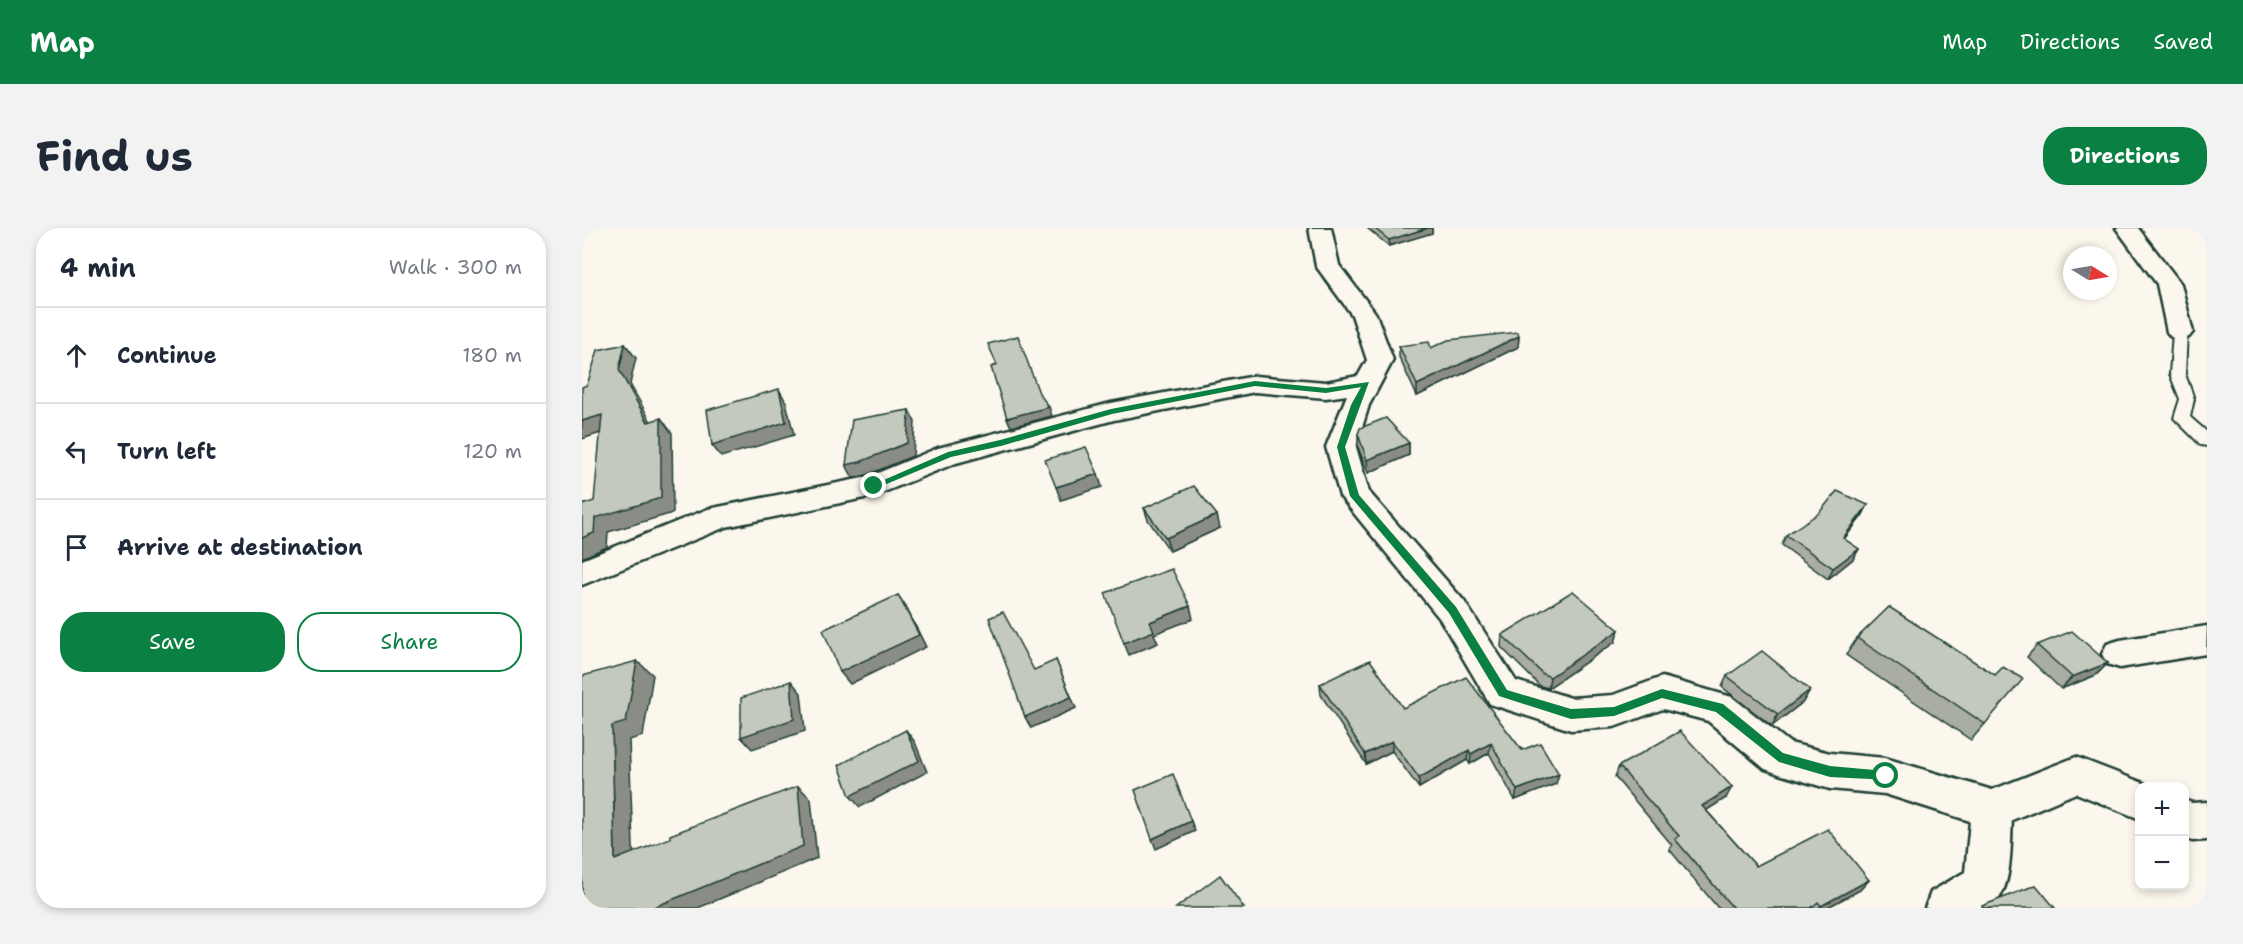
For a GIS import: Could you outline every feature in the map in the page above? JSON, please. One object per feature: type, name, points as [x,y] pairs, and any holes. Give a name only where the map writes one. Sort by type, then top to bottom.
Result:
[{"type":"street","points":[[1320,228],[1328,266],[1364,314],[1380,360],[1355,405],[1341,447],[1355,496],[1452,610],[1503,693],[1571,714],[1614,711],[1662,693],[1719,708],[1779,757],[1830,771],[1886,776],[1992,809],[2076,775],[2135,799]]},
{"type":"street","points":[[2127,228],[2169,284],[2180,332]]},
{"type":"street","points":[[582,573],[719,517],[874,486],[948,455],[1001,443],[1111,412],[1255,384],[1326,390],[1367,383]]},
{"type":"street","points":[[2120,654],[2206,640]]},
{"type":"street","points":[[1947,908],[1985,884],[1992,809]]},
{"type":"street","points":[[2189,821],[2207,821]]},
{"type":"lane","points":[[2180,332],[2175,366],[2178,385],[2187,399],[2182,418],[2207,441]]},
{"type":"building","points":[[1374,228],[1428,228],[1389,240]]},
{"type":"building","points":[[1518,332],[1519,336],[1417,385],[1399,346],[1429,342],[1431,348],[1448,340]]},
{"type":"building","points":[[1018,336],[1039,393],[1049,407],[1007,418],[991,367],[997,365],[988,344]]},
{"type":"building","points":[[625,344],[619,370],[648,422],[661,418],[661,498],[595,518],[594,533],[582,538],[582,505],[594,501],[602,415],[582,421],[582,387],[587,385],[598,350]]},
{"type":"building","points":[[779,389],[786,422],[712,445],[707,410]]},
{"type":"building","points":[[909,410],[907,443],[860,462],[846,465],[852,420]]},
{"type":"building","points":[[1386,418],[1409,443],[1367,460],[1358,434],[1360,428]]},
{"type":"building","points":[[1086,447],[1098,474],[1056,487],[1045,460]]},
{"type":"building","points":[[1194,486],[1217,515],[1166,538],[1144,508]]},
{"type":"building","points":[[1837,491],[1868,505],[1843,538],[1859,549],[1833,568],[1786,535],[1819,513]]},
{"type":"building","points":[[1172,569],[1190,606],[1150,622],[1154,631],[1124,643],[1105,593]]},
{"type":"building","points":[[1573,591],[1619,630],[1550,677],[1543,674],[1502,635]]},
{"type":"building","points":[[898,595],[919,635],[840,672],[823,630]]},
{"type":"building","points":[[1889,607],[1995,675],[2003,667],[2023,679],[1985,724],[1857,638]]},
{"type":"building","points":[[1003,612],[1034,670],[1056,660],[1071,697],[1025,717],[989,618]]},
{"type":"building","points":[[2072,631],[2108,663],[2072,677],[2037,645]]},
{"type":"building","points":[[1762,651],[1810,690],[1778,714],[1727,676]]},
{"type":"building","points":[[1370,660],[1403,708],[1466,677],[1522,750],[1540,743],[1559,774],[1517,790],[1491,743],[1471,754],[1469,750],[1419,778],[1392,741],[1365,754],[1320,684]]},
{"type":"building","points":[[637,661],[626,722],[612,726],[615,860],[670,838],[670,835],[798,786],[803,846],[652,908],[582,908],[582,676]]},
{"type":"building","points":[[791,681],[794,719],[741,737],[741,698]]},
{"type":"building","points":[[906,730],[919,761],[850,796],[839,765]]},
{"type":"building","points":[[1680,731],[1732,787],[1702,806],[1756,866],[1828,829],[1869,880],[1821,906],[1818,902],[1811,908],[1733,908],[1675,839],[1679,836],[1619,766]]},
{"type":"building","points":[[1173,774],[1191,821],[1152,839],[1135,790]]},
{"type":"building","points":[[1220,875],[1244,908],[1176,908]]},
{"type":"building","points":[[2036,885],[2055,908],[1983,908],[1982,906]]},
{"type":"route","points":[[874,486],[948,455],[1001,443],[1111,412],[1255,384],[1326,390],[1367,383],[1355,405],[1341,447],[1355,496],[1452,610],[1481,653],[1503,693],[1571,714],[1614,711],[1662,693],[1719,708],[1779,757],[1830,771],[1886,776]]}]
